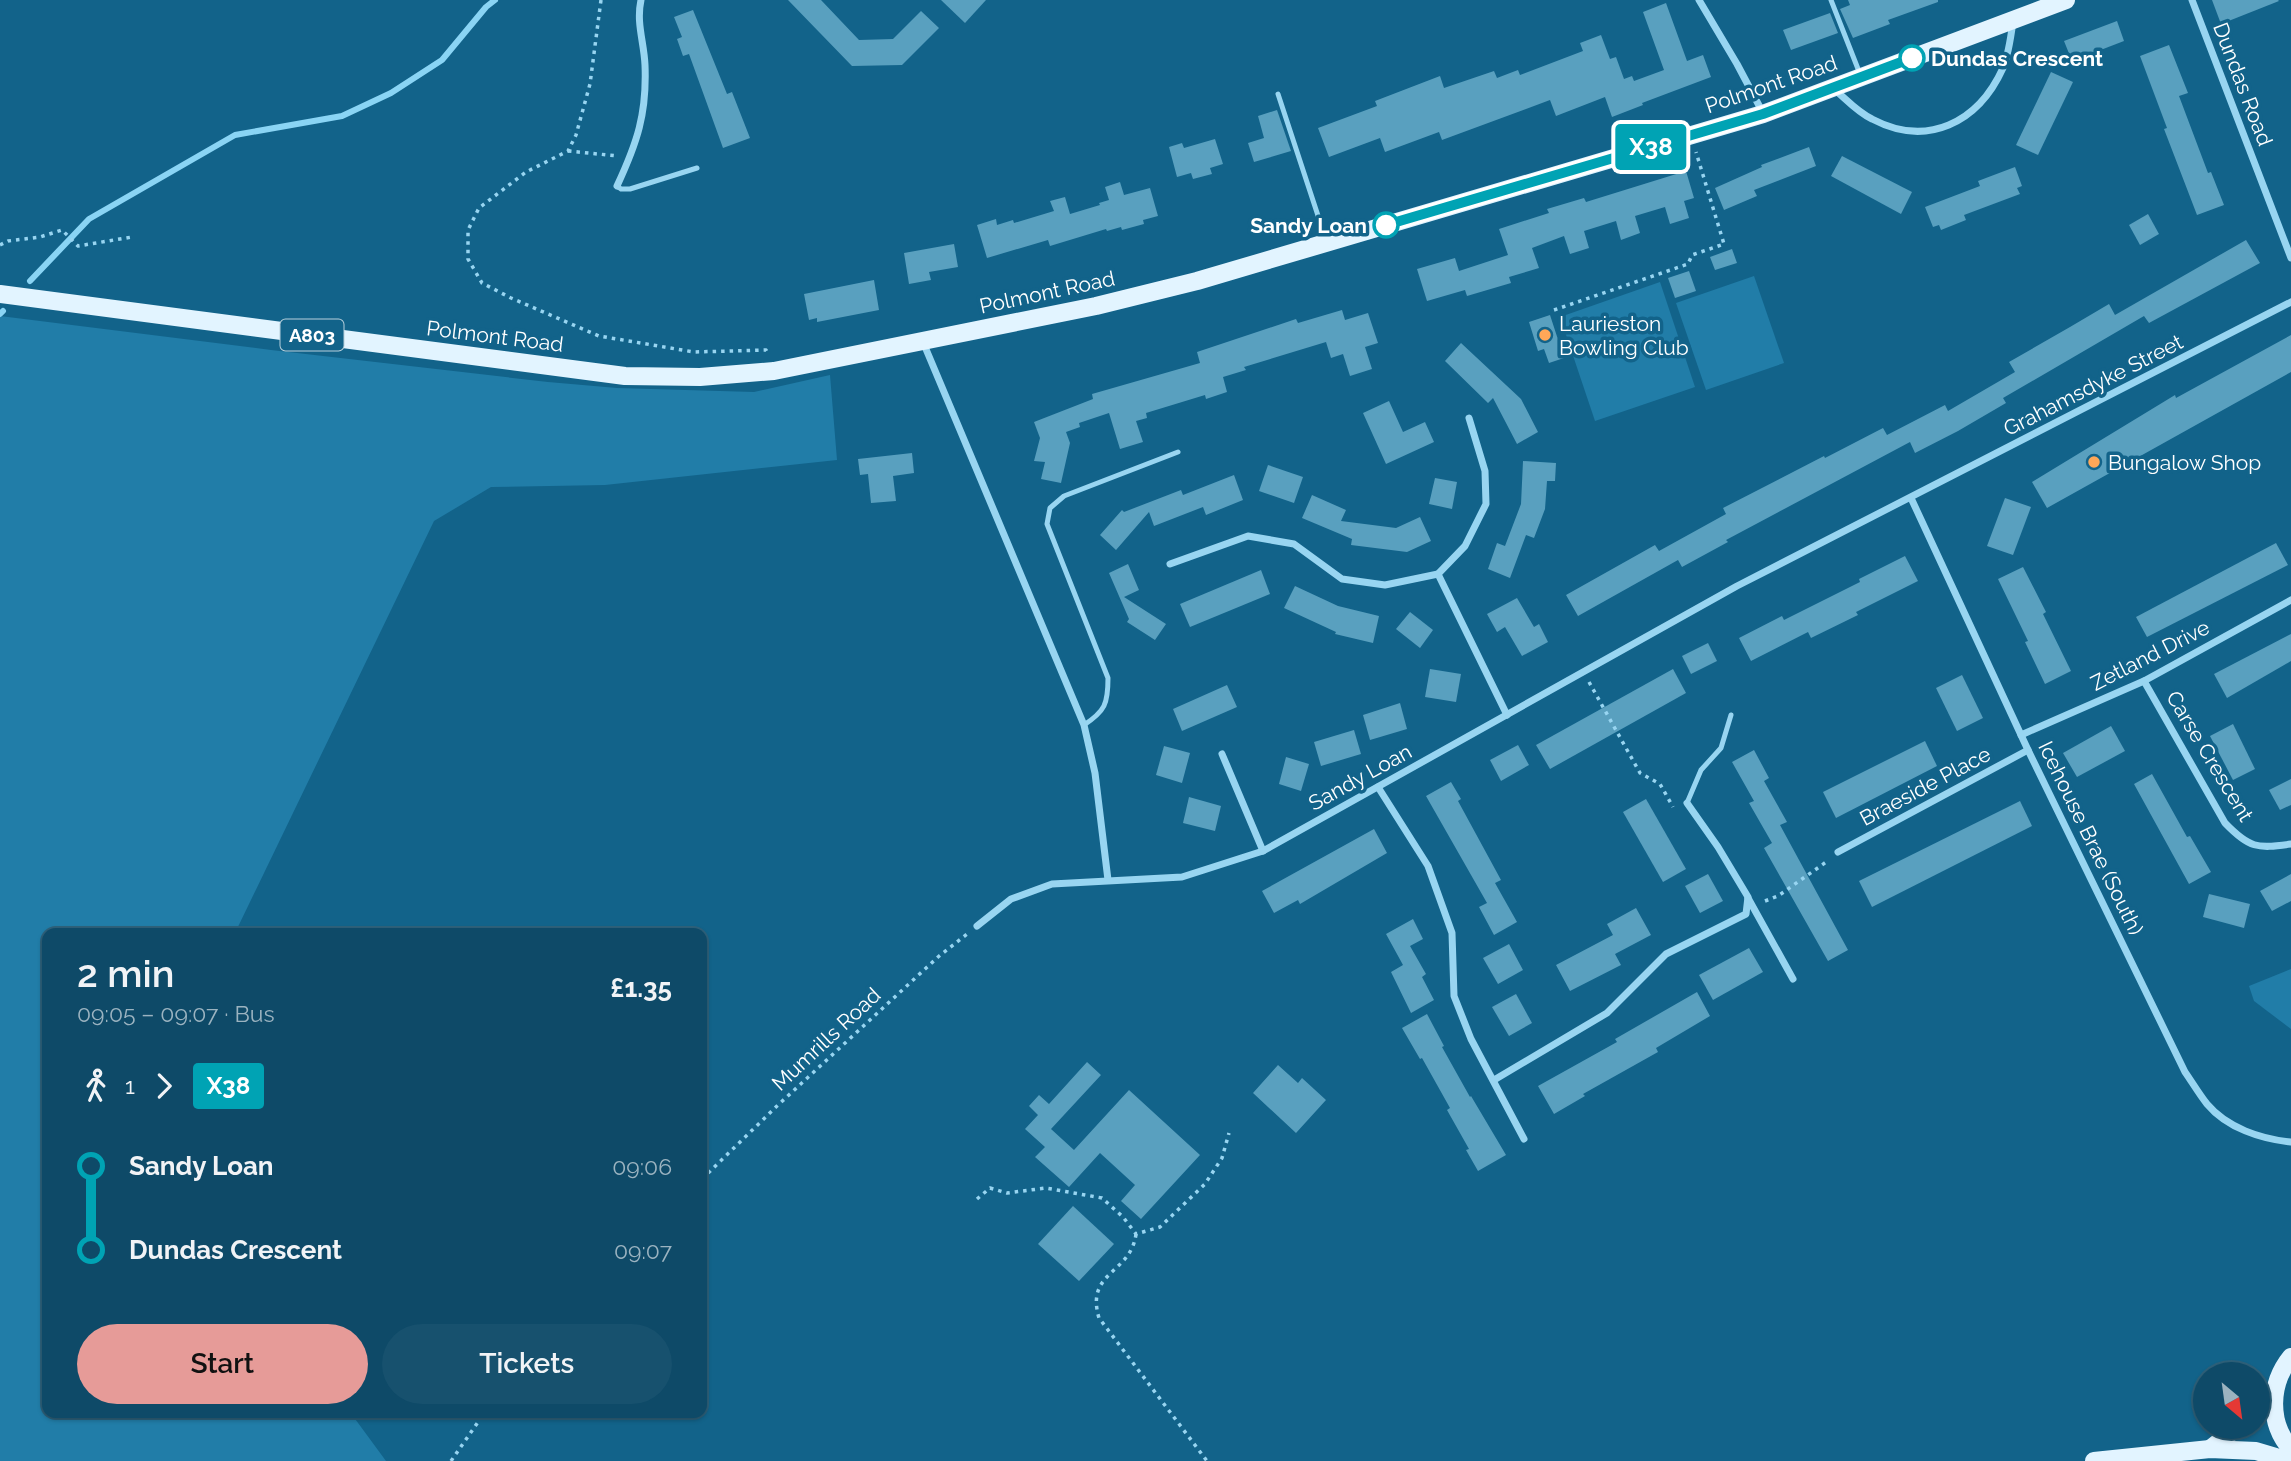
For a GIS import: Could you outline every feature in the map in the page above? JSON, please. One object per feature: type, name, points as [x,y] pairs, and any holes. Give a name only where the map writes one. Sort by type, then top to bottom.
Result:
[{"type":"main road","name":"Polmont Road","points":[[0,294],[625,376],[700,377],[774,371],[1096,306],[1197,281],[1763,114],[2066,0]]},
{"type":"main road","points":[[2270,1389],[2291,1357]]},
{"type":"main road","points":[[2279,1376],[2273,1398],[2275,1420],[2284,1441],[2291,1449]]},
{"type":"main road","points":[[2210,1449],[2223,1439]]},
{"type":"main road","points":[[2094,1461],[2210,1449],[2256,1451],[2289,1461]]},
{"type":"street","points":[[617,186],[630,159],[642,123],[645,64],[638,15],[641,0]]},
{"type":"street","points":[[1699,0],[1763,114]]},
{"type":"street","name":"Dundas Road","points":[[2192,0],[2291,258]]},
{"type":"street","points":[[1833,88],[1870,118],[1893,128],[1917,132],[1949,126],[1973,110],[1992,88],[2003,66],[2013,20]]},
{"type":"street","name":"Grahamsdyke Street","points":[[1911,498],[2291,302]]},
{"type":"street","points":[[922,342],[1084,724],[1095,774],[1108,880]]},
{"type":"street","points":[[1170,564],[1248,536],[1294,544],[1342,579],[1385,585],[1438,575],[1465,547],[1486,504],[1485,471],[1469,418]]},
{"type":"street","name":"Sandy Loan","points":[[977,926],[1011,900],[1052,884],[1182,877],[1263,851],[1737,586],[1911,498]]},
{"type":"street","name":"Icehouse Brae (South)","points":[[1911,498],[2028,750],[2185,1072],[2208,1106],[2247,1132],[2291,1142]]},
{"type":"street","points":[[1438,575],[1507,715]]},
{"type":"street","name":"Zetland Drive","points":[[2021,734],[2144,681],[2291,600]]},
{"type":"street","name":"Carse Crescent","points":[[2144,681],[2225,823],[2242,841],[2267,847],[2291,844]]},
{"type":"street","name":"Braeside Place","points":[[1838,852],[2028,750]]},
{"type":"street","points":[[1222,754],[1263,851]]},
{"type":"street","points":[[1378,787],[1428,866],[1452,933],[1454,996],[1471,1039],[1524,1139]]},
{"type":"street","points":[[1686,803],[1718,847],[1793,979]]},
{"type":"street","points":[[1494,1080],[1607,1013],[1666,954],[1746,914],[1748,897]]},
{"type":"lane","points":[[1831,0],[1861,77]]},
{"type":"lane","points":[[1278,94],[1327,243]]},
{"type":"lane","points":[[617,186],[630,189],[697,168]]},
{"type":"lane","points":[[1084,724],[1101,714],[1108,695],[1108,678],[1047,524],[1050,508],[1064,496],[1178,452]]},
{"type":"lane","points":[[1686,803],[1701,770],[1721,748],[1731,715]]},
{"type":"path","points":[[568,151],[576,135],[590,84],[601,0]]},
{"type":"path","points":[[1554,310],[1688,264],[1692,255],[1724,244],[1691,135]]},
{"type":"path","points":[[630,159],[568,151],[526,172],[479,208],[468,230],[468,259],[482,283],[598,336],[694,352],[766,350],[774,371]]},
{"type":"path","points":[[0,245],[62,230],[78,246],[132,237]]},
{"type":"path","points":[[1583,672],[1640,773],[1660,784],[1675,809],[1686,803]]},
{"type":"path","points":[[1752,906],[1778,896],[1822,867],[1838,852]]},
{"type":"path","name":"Mumrills Road","points":[[707,1174],[928,966],[977,926]]},
{"type":"path","points":[[1136,1234],[1160,1227],[1205,1184],[1222,1158],[1229,1133]]},
{"type":"path","points":[[977,1199],[990,1188],[1007,1193],[1046,1188],[1102,1198],[1123,1217],[1136,1234],[1134,1249],[1100,1284],[1095,1302],[1099,1318],[1207,1461]]},
{"type":"path","points":[[451,1461],[481,1418]]},
{"type":"shaded area","points":[[1754,276],[1784,363],[1706,390],[1676,303]]},
{"type":"shaded area","points":[[1660,282],[1695,387],[1595,421],[1560,317]]},
{"type":"shaded area","points":[[0,316],[271,350],[617,388],[754,392],[830,375],[837,460],[605,485],[491,487],[434,521],[237,928],[42,928],[42,1418],[354,1418],[386,1461],[0,1461]]},
{"type":"shaded area","points":[[2291,969],[2291,1029],[2254,1001],[2249,986]]},
{"type":"building","points":[[788,0],[821,0],[859,40],[893,39],[921,11],[939,28],[902,65],[852,66]]},
{"type":"building","points":[[941,0],[986,0],[965,23]]},
{"type":"building","points":[[1848,0],[1938,2],[1888,20],[1890,24],[1853,38],[1840,9],[1850,5]]},
{"type":"building","points":[[2212,0],[2278,0],[2279,1],[2221,24]]},
{"type":"building","points":[[1666,3],[1687,61],[1703,55],[1711,77],[1612,117],[1605,97],[1556,116],[1550,100],[1442,140],[1439,132],[1385,152],[1380,138],[1329,157],[1318,128],[1377,106],[1375,101],[1440,76],[1444,88],[1494,71],[1497,78],[1518,70],[1520,75],[1583,51],[1580,43],[1601,35],[1610,59],[1616,57],[1624,79],[1632,76],[1634,81],[1664,70],[1643,12]]},
{"type":"building","points":[[693,10],[727,94],[732,92],[750,138],[723,148],[689,54],[683,56],[677,39],[682,37],[674,17]]},
{"type":"building","points":[[1830,13],[1838,33],[1791,50],[1783,30]]},
{"type":"building","points":[[2117,21],[2124,41],[2072,61],[2064,41]]},
{"type":"building","points":[[2169,45],[2188,93],[2179,96],[2208,173],[2211,172],[2224,205],[2197,215],[2140,56]]},
{"type":"building","points":[[2051,72],[2073,82],[2038,155],[2016,145]]},
{"type":"building","points":[[1277,110],[1291,151],[1254,162],[1248,143],[1264,138],[1258,116]]},
{"type":"building","points":[[1215,139],[1223,164],[1210,168],[1212,174],[1193,179],[1191,173],[1177,177],[1169,147],[1182,143],[1184,148]]},
{"type":"building","points":[[1809,147],[1816,166],[1754,190],[1757,196],[1724,210],[1715,188],[1762,167],[1761,165]]},
{"type":"building","points":[[1842,156],[1912,192],[1901,214],[1831,176]]},
{"type":"building","points":[[2015,167],[2022,186],[2017,188],[2020,194],[1964,215],[1966,220],[1941,230],[1939,225],[1933,227],[1925,207],[1980,186],[1978,181]]},
{"type":"building","points":[[1686,171],[1694,198],[1684,201],[1689,218],[1670,224],[1665,207],[1635,216],[1640,233],[1621,240],[1616,221],[1584,231],[1589,248],[1570,254],[1564,236],[1532,248],[1539,268],[1509,277],[1511,283],[1467,296],[1465,290],[1427,301],[1417,269],[1455,258],[1459,271],[1508,255],[1499,229],[1549,213],[1547,209],[1584,198],[1586,202]]},
{"type":"building","points":[[1120,182],[1124,195],[1150,188],[1158,216],[1143,220],[1144,224],[1122,230],[1121,227],[1107,231],[1106,229],[1050,246],[1048,240],[987,258],[977,225],[996,219],[997,225],[1013,220],[1014,223],[1054,211],[1050,201],[1065,197],[1070,214],[1100,205],[1099,203],[1109,200],[1105,187]]},
{"type":"building","points":[[2148,214],[2159,234],[2140,245],[2129,225]]},
{"type":"building","points":[[2246,240],[2260,263],[2149,323],[2144,316],[2003,398],[2006,403],[1958,431],[1915,453],[1910,442],[1726,540],[1728,542],[1682,567],[1678,560],[1578,616],[1566,595],[1655,545],[1659,551],[1726,514],[1723,508],[1824,456],[1825,458],[1883,428],[1887,435],[1945,405],[1948,411],[2015,372],[2009,362],[2109,304],[2115,315]]},
{"type":"building","points":[[954,244],[958,267],[929,272],[931,280],[909,284],[904,253]]},
{"type":"building","points":[[1732,249],[1737,263],[1715,270],[1710,257]]},
{"type":"building","points":[[1689,271],[1696,291],[1675,298],[1668,278]]},
{"type":"building","points":[[874,280],[879,310],[817,322],[817,318],[809,320],[804,294]]},
{"type":"building","points":[[1342,310],[1345,320],[1368,313],[1378,343],[1365,347],[1372,369],[1350,376],[1343,354],[1331,358],[1326,342],[1244,367],[1246,370],[1223,377],[1227,392],[1206,399],[1205,395],[1146,413],[1147,418],[1136,421],[1143,442],[1120,449],[1109,413],[1079,423],[1080,427],[1066,432],[1070,443],[1061,483],[1041,479],[1045,462],[1034,461],[1040,438],[1034,422],[1093,399],[1092,394],[1200,363],[1197,352],[1296,319],[1298,323]]},
{"type":"building","name":"Laurieston Bowling Club","points":[[1550,315],[1564,358],[1549,363],[1544,349],[1538,351],[1529,322]]},
{"type":"building","points":[[2291,335],[2291,372],[2047,508],[2032,482],[2175,395],[2176,398]]},
{"type":"building","points":[[1461,343],[1521,399],[1538,432],[1517,444],[1493,398],[1488,403],[1445,361]]},
{"type":"building","points":[[1389,401],[1403,432],[1425,422],[1434,442],[1386,464],[1363,413]]},
{"type":"building","points":[[912,453],[914,473],[893,476],[896,501],[871,503],[868,474],[860,475],[858,459]]},
{"type":"building","points":[[1523,461],[1556,463],[1555,481],[1547,481],[1545,509],[1534,538],[1526,535],[1510,578],[1488,569],[1497,543],[1505,546],[1521,504]]},
{"type":"building","points":[[1268,465],[1303,477],[1294,503],[1259,491]]},
{"type":"building","points":[[1234,475],[1243,500],[1206,515],[1203,507],[1154,526],[1149,512],[1116,550],[1100,535],[1122,510],[1124,512],[1181,490],[1183,495]]},
{"type":"building","points":[[1435,478],[1457,482],[1452,509],[1429,504]]},
{"type":"building","points":[[1312,495],[1346,510],[1341,521],[1396,528],[1420,517],[1431,541],[1407,552],[1351,545],[1352,539],[1302,518]]},
{"type":"building","points":[[2005,498],[2031,507],[2013,555],[1987,546]]},
{"type":"building","points":[[2276,543],[2288,565],[2147,637],[2136,617]]},
{"type":"building","points":[[1905,556],[1918,581],[1811,638],[1808,632],[1751,661],[1739,638],[1782,616],[1784,620]]},
{"type":"building","points":[[1128,564],[1139,590],[1124,597],[1166,624],[1155,640],[1127,622],[1129,619],[1109,573]]},
{"type":"building","points":[[2023,567],[2071,671],[2045,684],[1998,579]]},
{"type":"building","points":[[1261,570],[1270,594],[1190,627],[1180,604]]},
{"type":"building","points":[[1295,586],[1338,606],[1379,616],[1373,643],[1335,634],[1336,632],[1284,608]]},
{"type":"building","points":[[1517,598],[1534,627],[1539,624],[1548,642],[1522,656],[1505,627],[1497,632],[1487,614]]},
{"type":"building","points":[[1410,612],[1433,630],[1420,648],[1396,629]]},
{"type":"building","points":[[2291,634],[2291,661],[2227,698],[2214,674]]},
{"type":"building","points":[[1708,643],[1717,661],[1691,674],[1682,656]]},
{"type":"building","points":[[1430,669],[1461,674],[1456,702],[1425,697]]},
{"type":"building","points":[[1673,669],[1686,693],[1550,769],[1536,745]]},
{"type":"building","points":[[1962,675],[1983,718],[1957,731],[1936,688]]},
{"type":"building","points":[[1227,685],[1237,707],[1182,731],[1173,709]]},
{"type":"building","points":[[1400,703],[1407,729],[1370,740],[1363,715]]},
{"type":"building","points":[[2233,724],[2255,769],[2233,780],[2210,736]]},
{"type":"building","points":[[2111,726],[2125,751],[2077,777],[2063,753]]},
{"type":"building","points":[[1354,730],[1361,754],[1321,766],[1314,742]]},
{"type":"building","points":[[1925,741],[1937,766],[1836,818],[1823,792]]},
{"type":"building","points":[[1518,745],[1529,765],[1501,781],[1490,760]]},
{"type":"building","points":[[1164,746],[1190,753],[1182,783],[1156,775]]},
{"type":"building","points":[[1754,750],[1769,778],[1764,781],[1787,822],[1780,825],[1848,950],[1828,961],[1764,848],[1772,843],[1749,803],[1754,801],[1732,762]]},
{"type":"building","points":[[1286,757],[1309,764],[1301,791],[1279,784]]},
{"type":"building","points":[[2152,774],[2187,837],[2190,836],[2211,872],[2189,884],[2134,784]]},
{"type":"building","points":[[2291,779],[2291,805],[2280,810],[2269,790]]},
{"type":"building","points":[[1451,782],[1461,799],[1458,801],[1501,880],[1495,883],[1517,922],[1494,935],[1479,907],[1487,903],[1426,796]]},
{"type":"building","points":[[1189,797],[1221,806],[1215,831],[1183,823]]},
{"type":"building","points":[[1646,799],[1686,869],[1663,882],[1623,812]]},
{"type":"building","points":[[2020,801],[2032,826],[1872,907],[1859,881]]},
{"type":"building","points":[[1374,829],[1387,853],[1300,904],[1298,900],[1274,913],[1262,891]]},
{"type":"building","points":[[1708,874],[1723,901],[1700,913],[1685,886]]},
{"type":"building","points":[[2291,874],[2291,901],[2272,911],[2260,891]]},
{"type":"building","points":[[2209,894],[2250,904],[2244,928],[2203,917]]},
{"type":"building","points":[[1636,908],[1651,935],[1615,954],[1621,965],[1570,991],[1556,965],[1613,935],[1607,924]]},
{"type":"building","points":[[1413,919],[1423,939],[1410,946],[1426,974],[1422,977],[1434,1000],[1411,1013],[1391,972],[1403,965],[1386,934]]},
{"type":"building","points":[[1509,944],[1523,970],[1498,984],[1483,958]]},
{"type":"building","points":[[1749,948],[1763,972],[1713,1000],[1699,975]]},
{"type":"building","points":[[1697,992],[1710,1016],[1656,1048],[1658,1052],[1583,1094],[1585,1096],[1554,1114],[1538,1086],[1617,1042],[1615,1039]]},
{"type":"building","points":[[1516,994],[1532,1023],[1509,1036],[1492,1007]]},
{"type":"building","points":[[1427,1014],[1470,1097],[1506,1155],[1478,1171],[1447,1110],[1450,1108],[1402,1028]]},
{"type":"building","points":[[1087,1062],[1101,1075],[1051,1129],[1074,1150],[1129,1090],[1200,1155],[1141,1219],[1121,1201],[1135,1185],[1100,1153],[1069,1187],[1035,1157],[1045,1147],[1025,1129],[1038,1115],[1029,1106],[1039,1095],[1049,1104]]},
{"type":"building","points":[[1278,1065],[1298,1083],[1302,1078],[1326,1100],[1296,1133],[1253,1093]]},
{"type":"building","points":[[1073,1206],[1114,1244],[1079,1281],[1038,1244]]},
{"type":"waterway","points":[[30,281],[89,219],[235,135],[342,116],[391,93],[442,60],[486,7],[495,0]]},
{"type":"waterway","points":[[0,314],[3,311]]},
{"type":"bus line","name":"X38","points":[[1386,225],[1763,114],[1912,58]]},
{"type":"place","name":"Dundas Crescent","points":[[1912,58]]},
{"type":"place","name":"Sandy Loan","points":[[1386,225]]},
{"type":"place","name":"Laurieston Bowling Club","points":[[1545,335]]},
{"type":"place","name":"Bungalow Shop","points":[[2094,462]]}]
